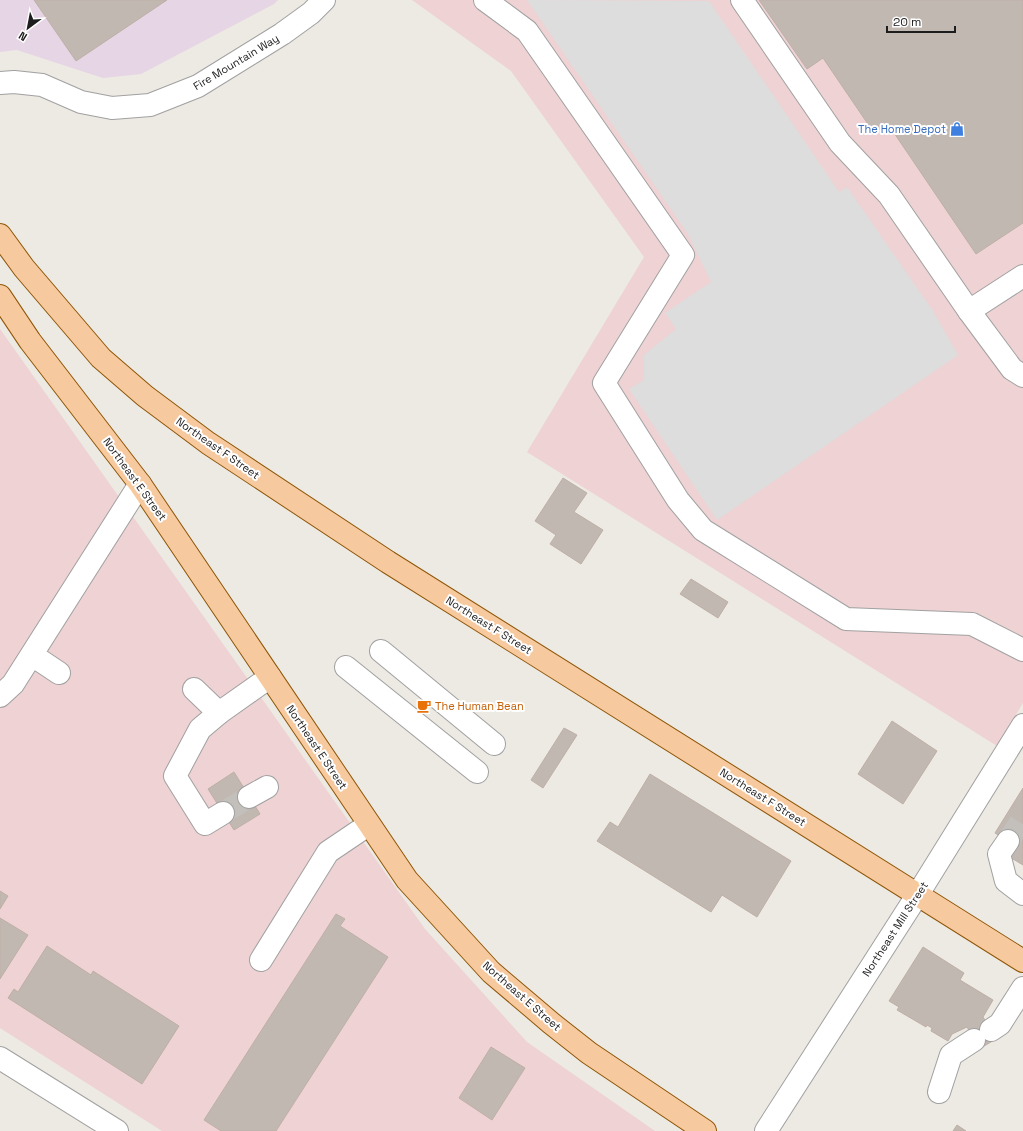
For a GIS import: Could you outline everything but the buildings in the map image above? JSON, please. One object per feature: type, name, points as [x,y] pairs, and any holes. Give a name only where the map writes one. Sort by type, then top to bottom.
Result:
[{"type":"main road","name":"Northeast F Street","points":[[0,235],[24,268],[101,358],[145,396],[208,443],[388,562],[1023,961]]},
{"type":"main road","name":"Northeast E Street","points":[[0,296],[30,341],[140,484],[368,824],[408,880],[491,972],[589,1053],[705,1131]]},
{"type":"street","name":"Fire Mountain Way","points":[[0,83],[14,82],[42,85],[81,102],[112,108],[150,105],[198,86],[282,34],[311,13],[324,0]]},
{"type":"street","points":[[485,0],[527,31],[683,255],[604,383],[678,500],[703,530],[846,619],[972,624],[1023,650]]},
{"type":"street","points":[[742,0],[840,143],[889,195],[969,311],[1012,369],[1023,376]]},
{"type":"street","points":[[969,311],[1023,276]]},
{"type":"street","points":[[4,685],[32,655],[140,484]]},
{"type":"street","points":[[380,651],[494,744]]},
{"type":"street","points":[[32,655],[59,673]]},
{"type":"street","points":[[346,667],[477,772]]},
{"type":"street","points":[[223,813],[205,824],[175,776],[200,729],[270,677]]},
{"type":"street","points":[[194,689],[220,713]]},
{"type":"street","name":"Northeast Mill Street","points":[[766,1131],[918,894],[1023,725]]},
{"type":"street","points":[[261,960],[328,852],[368,824]]},
{"type":"street","points":[[1008,841],[999,854],[1006,881],[1023,894]]},
{"type":"street","points":[[939,1092],[951,1055],[1000,1024],[1023,988]]},
{"type":"street","points":[[0,1058],[117,1131]]},
{"type":"shaded area","points":[[0,0],[278,0],[274,4],[141,74],[103,78],[17,50],[0,52]]},
{"type":"shaded area","points":[[412,0],[1023,0],[1023,703],[997,746],[527,452],[644,257],[511,71]]},
{"type":"shaded area","points":[[527,0],[709,1],[839,192],[847,187],[933,311],[958,355],[717,520],[629,389],[644,380],[644,355],[676,329],[665,313],[711,282],[688,234]]},
{"type":"shaded area","points":[[0,329],[425,929],[527,1042],[655,1131],[162,1131],[0,1028]]},
{"type":"tunnel","points":[[223,813],[249,797]]},
{"type":"tunnel","points":[[1008,841],[1023,818]]},
{"type":"place","name":"The Home Depot","points":[[957,129]]},
{"type":"place","name":"The Human Bean","points":[[424,706]]}]
